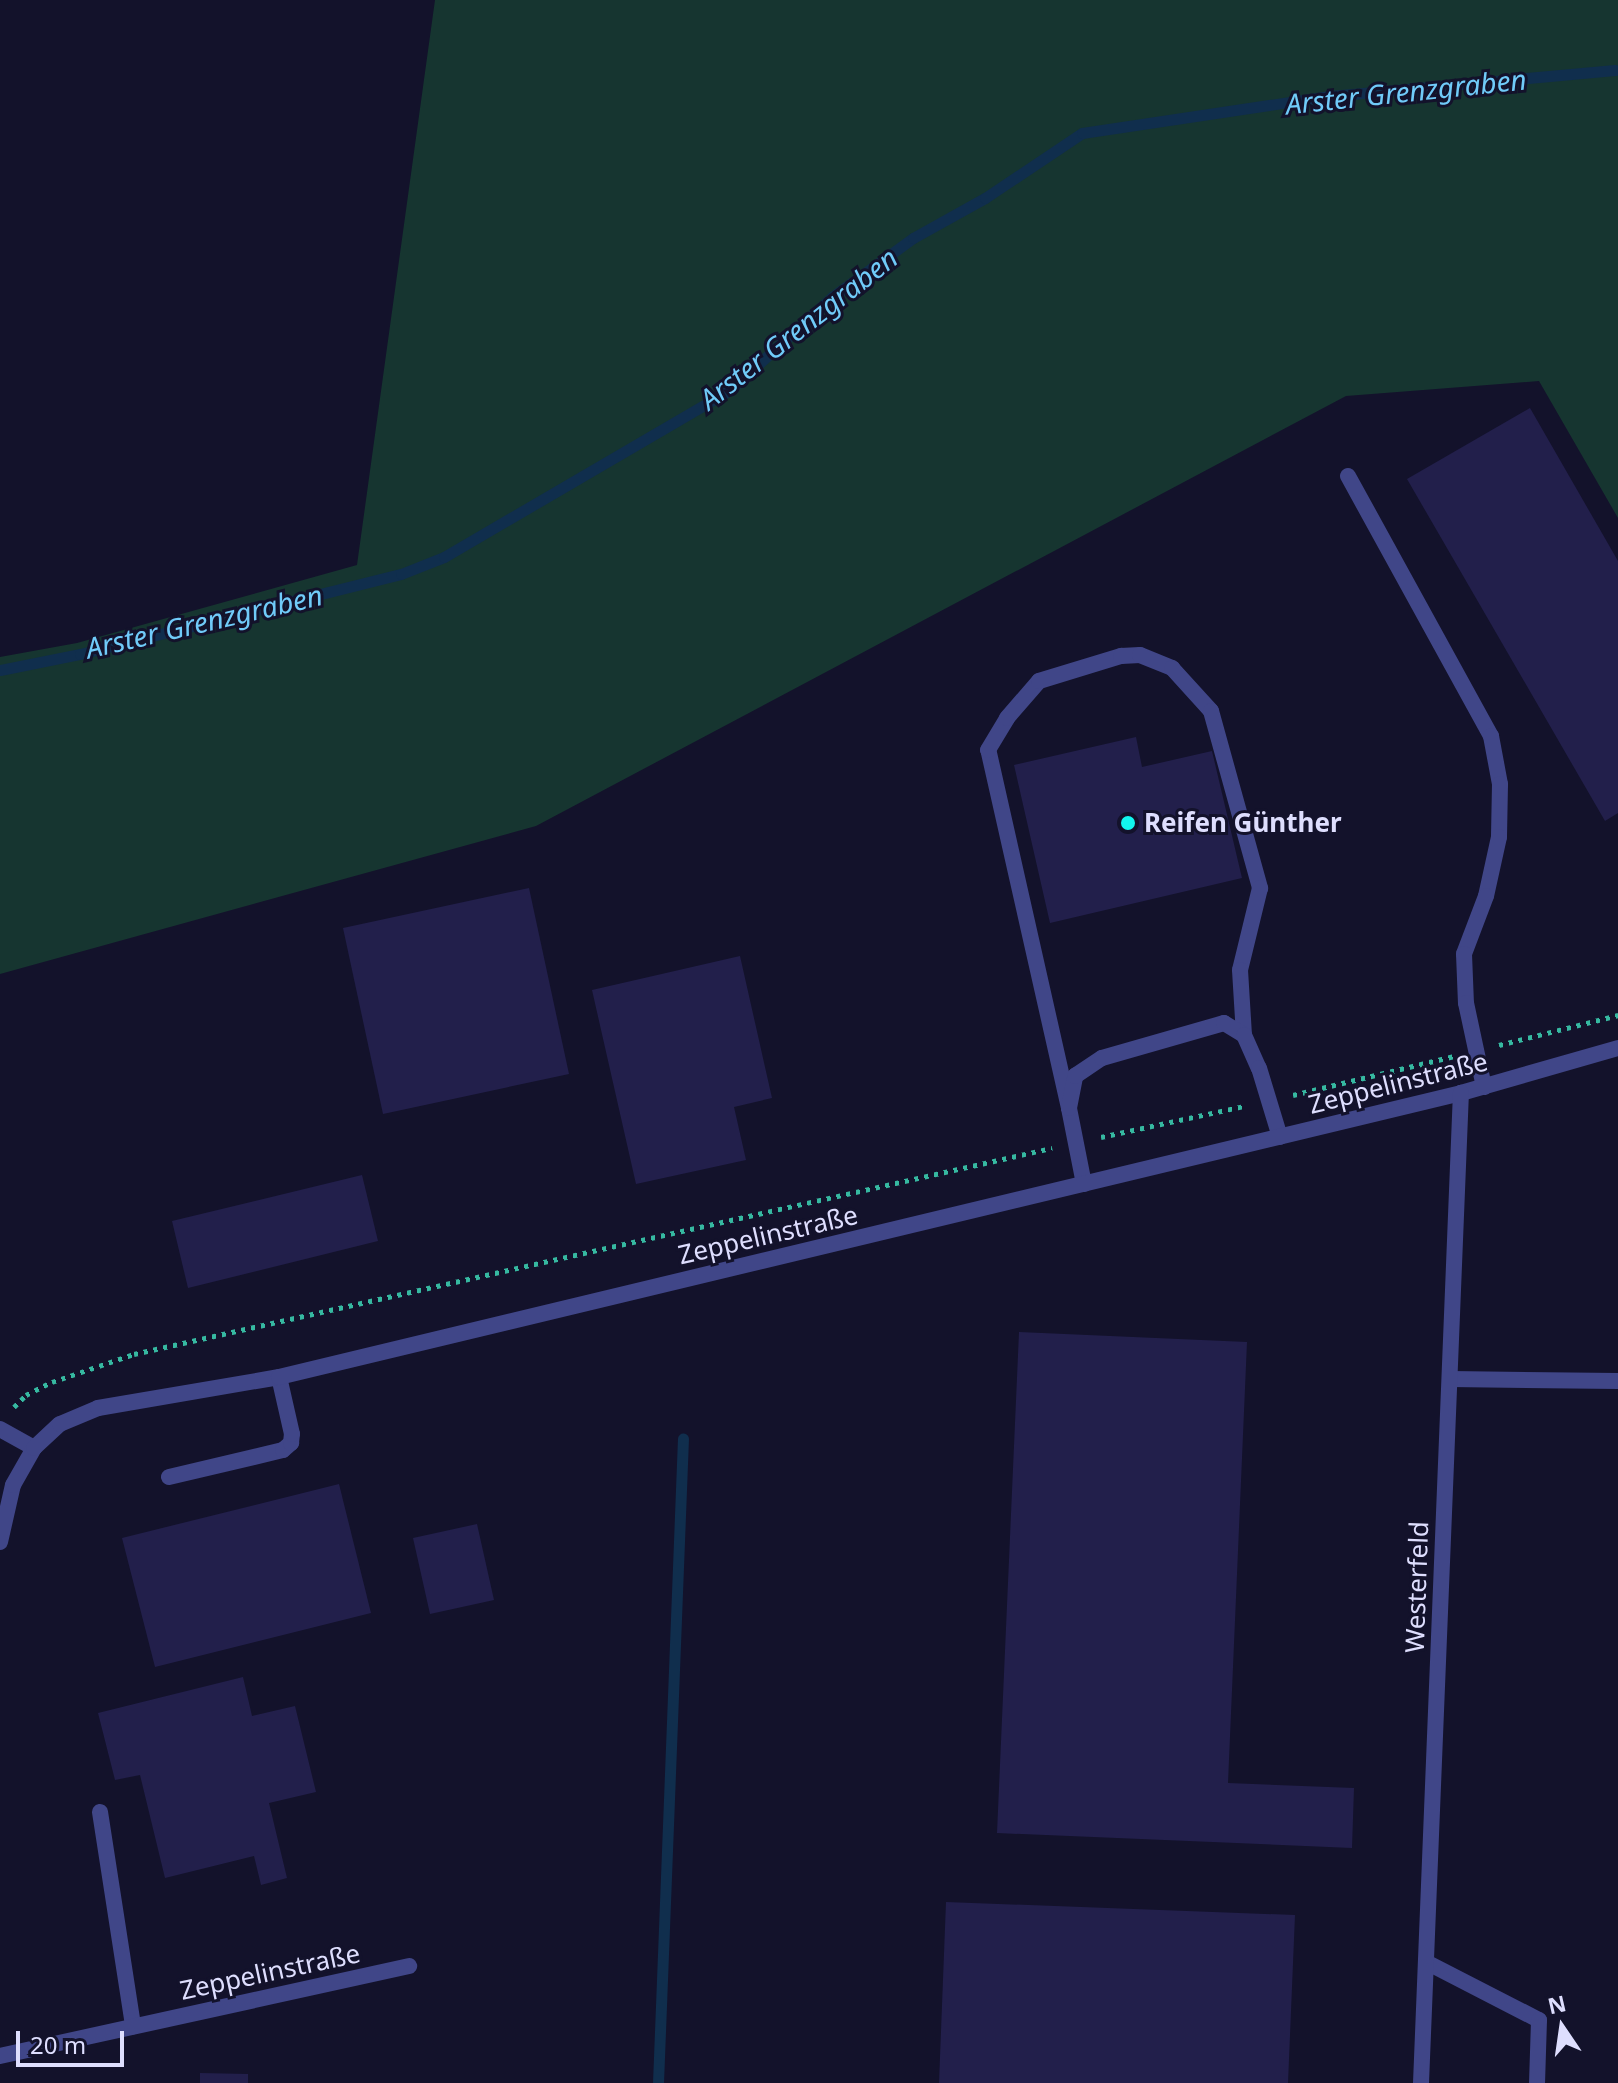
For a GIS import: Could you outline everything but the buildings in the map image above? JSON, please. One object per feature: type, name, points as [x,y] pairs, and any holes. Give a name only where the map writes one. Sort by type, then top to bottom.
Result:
[{"type":"street","points":[[1348,476],[1491,736],[1500,784],[1499,837],[1486,896],[1464,954],[1466,1003],[1484,1087]]},
{"type":"street","points":[[1084,1184],[1078,1142],[988,750],[1007,718],[1039,681],[1121,656],[1140,655],[1172,668],[1211,711],[1260,888],[1240,970],[1244,1035],[1259,1068],[1266,1101],[1280,1137]]},
{"type":"street","points":[[1069,1108],[1075,1076],[1102,1058],[1224,1023],[1244,1035]]},
{"type":"street","name":"Zeppelinstraße","points":[[0,1542],[6,1483],[34,1448],[60,1424],[98,1408],[279,1377],[1461,1093],[1618,1048]]},
{"type":"street","name":"Westerfeld","points":[[1421,2083],[1461,1093]]},
{"type":"street","points":[[169,1477],[283,1450],[291,1443],[292,1434],[279,1377]]},
{"type":"street","points":[[1450,1379],[1618,1381]]},
{"type":"street","points":[[0,1429],[34,1448]]},
{"type":"street","points":[[100,1812],[133,2026]]},
{"type":"street","points":[[1426,1962],[1539,2020],[1537,2083]]},
{"type":"street","name":"Zeppelinstraße","points":[[0,2056],[409,1966]]},
{"type":"path","points":[[9,1413],[26,1395],[52,1382],[134,1354],[1266,1101],[1618,1015]]},
{"type":"green space","points":[[435,0],[1618,0],[1618,518],[1539,381],[1346,396],[536,826],[0,974],[0,657],[77,643],[357,565]]},
{"type":"waterway","name":"Arster Grenzgraben","points":[[0,670],[80,654],[401,574],[444,557],[731,389],[832,297],[913,238],[985,198],[1082,133],[1330,96],[1615,70]]},
{"type":"waterway","points":[[658,2083],[683,1438]]},
{"type":"place","name":"Reifen Günther","points":[[1128,823]]}]
